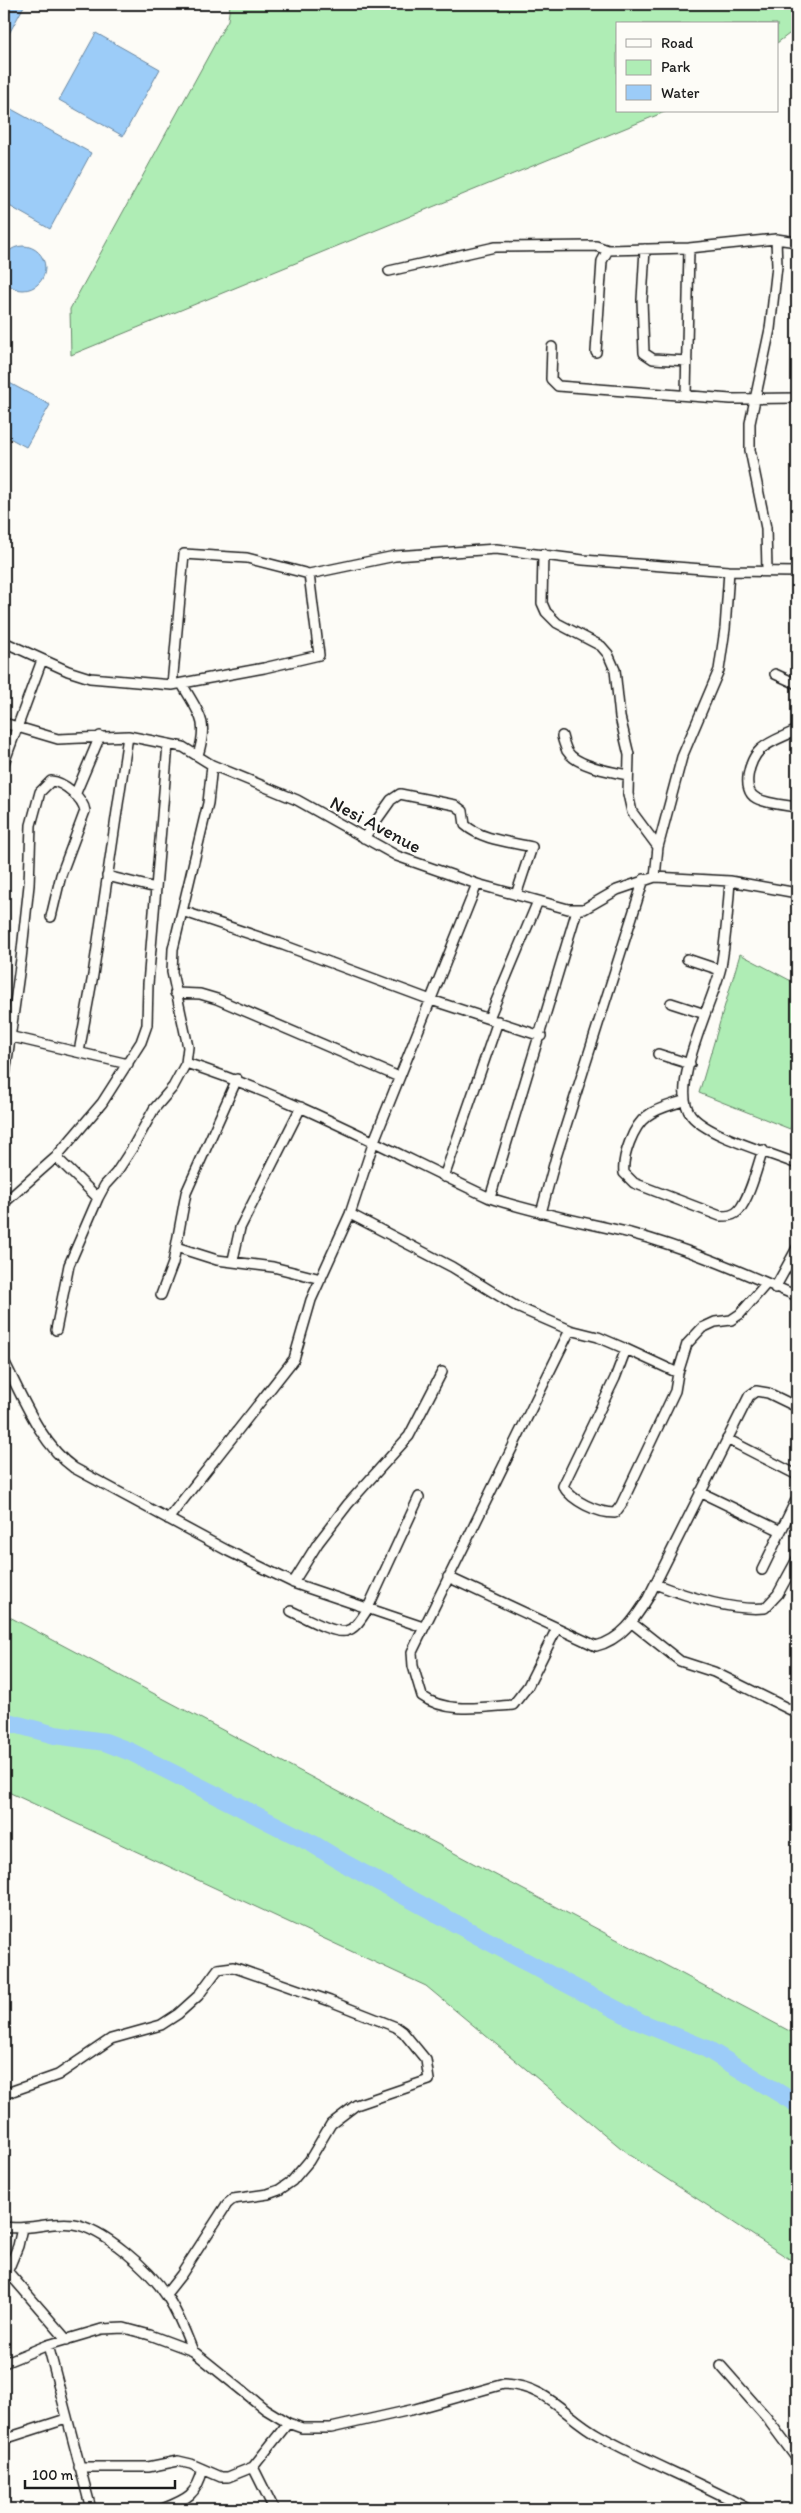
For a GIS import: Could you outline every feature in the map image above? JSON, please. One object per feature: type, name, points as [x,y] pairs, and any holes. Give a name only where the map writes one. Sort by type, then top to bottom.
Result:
[{"type":"street","points":[[768,571],[766,528],[750,450],[750,423],[770,329],[777,266],[776,240]]},
{"type":"street","points":[[389,271],[495,247],[587,246],[608,250],[690,248],[776,240],[797,242]]},
{"type":"street","points":[[686,395],[690,248]]},
{"type":"street","points":[[645,249],[642,300],[644,353],[653,359],[687,361]]},
{"type":"street","points":[[596,352],[602,261],[608,250]]},
{"type":"street","points":[[552,347],[551,379],[558,386],[754,400],[797,398]]},
{"type":"street","points":[[172,685],[184,554],[247,558],[309,574],[395,556],[496,550],[583,560],[729,571],[797,572]]},
{"type":"street","points":[[543,554],[542,603],[546,612],[557,622],[601,646],[612,662],[615,670],[620,717],[629,755],[628,794],[632,812],[658,847]]},
{"type":"street","points":[[655,877],[658,847],[682,757],[719,670],[725,629],[729,571]]},
{"type":"street","points":[[4,642],[42,660],[90,678],[172,685],[319,655],[309,574]]},
{"type":"street","points":[[4,763],[42,660]]},
{"type":"street","points":[[776,674],[797,684]]},
{"type":"street","points":[[182,684],[201,716],[204,736],[198,755]]},
{"type":"street","name":"Nesi Avenue","points":[[4,723],[58,739],[128,736],[168,744],[198,755],[212,765],[297,800],[397,856],[477,884],[577,910]]},
{"type":"street","points":[[797,730],[760,749],[754,758],[747,787],[750,794],[761,800],[797,807]]},
{"type":"street","points":[[75,795],[100,736]]},
{"type":"street","points":[[80,1052],[128,736]]},
{"type":"street","points":[[562,736],[568,752],[579,760],[598,769],[628,775]]},
{"type":"street","points":[[4,1203],[56,1157],[102,1104],[141,1042],[147,1025],[148,984],[168,744]]},
{"type":"street","points":[[56,1330],[69,1265],[98,1198],[105,1185],[133,1147],[154,1109],[173,1086],[186,1062],[188,1047],[175,993],[172,972],[173,949],[208,803],[212,765]]},
{"type":"street","points":[[4,1082],[7,1036],[22,950],[31,825],[38,800],[45,785],[51,781],[56,782],[83,802],[85,811],[61,875],[51,917]]},
{"type":"street","points":[[364,838],[386,806],[400,794],[455,805],[463,811],[465,825],[471,830],[532,847],[516,895]]},
{"type":"street","points":[[107,876],[156,888]]},
{"type":"street","points":[[490,1198],[541,1036],[577,910],[584,909],[617,890],[644,879],[655,877],[730,881],[797,893]]},
{"type":"street","points":[[541,1213],[559,1147],[644,879]]},
{"type":"street","points":[[730,881],[727,930],[720,970],[684,1083],[683,1101],[690,1115],[712,1131],[797,1164]]},
{"type":"street","points":[[168,1519],[294,1359],[311,1300],[350,1214],[374,1142],[399,1077],[477,884]]},
{"type":"street","points":[[444,1177],[494,1020],[538,901]]},
{"type":"street","points":[[182,911],[223,923],[431,1000],[541,1036]]},
{"type":"street","points":[[687,959],[720,970]]},
{"type":"street","points":[[175,993],[200,994],[217,999],[399,1077]]},
{"type":"street","points":[[671,1002],[705,1014]]},
{"type":"street","points":[[7,1036],[128,1064]]},
{"type":"street","points":[[658,1054],[690,1064]]},
{"type":"street","points":[[186,1062],[237,1079],[302,1107],[490,1198],[541,1213],[631,1234],[677,1248],[797,1296]]},
{"type":"street","points":[[162,1295],[173,1263],[186,1193],[237,1079]]},
{"type":"street","points":[[683,1101],[656,1110],[640,1122],[629,1145],[623,1167],[624,1174],[634,1182],[720,1216],[731,1216],[739,1210],[746,1198],[763,1150]]},
{"type":"street","points":[[233,1260],[240,1228],[302,1107]]},
{"type":"street","points":[[56,1157],[98,1198]]},
{"type":"street","points":[[350,1214],[452,1267],[516,1307],[570,1330],[598,1337],[678,1373]]},
{"type":"street","points":[[176,1247],[217,1260],[233,1260],[273,1267],[321,1279]]},
{"type":"street","points":[[626,1349],[615,1378],[563,1486],[568,1494],[603,1513],[615,1513],[621,1505],[676,1391],[678,1373],[687,1344],[702,1328],[715,1322],[731,1320],[740,1314],[771,1286],[797,1248]]},
{"type":"street","points":[[557,1628],[520,1699],[513,1705],[479,1708],[440,1706],[422,1696],[413,1666],[412,1652],[570,1330]]},
{"type":"street","points":[[4,1361],[45,1438],[65,1462],[168,1519],[293,1583],[368,1610],[423,1627]]},
{"type":"street","points":[[293,1583],[318,1543],[348,1504],[409,1436],[442,1372]]},
{"type":"street","points":[[448,1576],[596,1646],[608,1643],[632,1623],[655,1584],[749,1396],[756,1392],[768,1394],[797,1407]]},
{"type":"street","points":[[727,1439],[797,1474]]},
{"type":"street","points":[[700,1492],[781,1531]]},
{"type":"street","points":[[291,1611],[334,1630],[347,1631],[357,1625],[368,1610],[419,1497]]},
{"type":"street","points":[[762,1570],[797,1498]]},
{"type":"street","points":[[655,1584],[689,1596],[752,1609],[765,1608],[778,1594],[797,1559]]},
{"type":"street","points":[[632,1623],[680,1661],[714,1672],[797,1712]]},
{"type":"street","points":[[4,2094],[58,2075],[111,2039],[161,2025],[178,2014],[198,1996],[218,1969],[241,1968],[388,2024],[408,2037],[426,2060],[429,2080],[356,2105],[331,2124],[308,2161],[292,2181],[279,2190],[268,2194],[233,2199],[166,2294]]},
{"type":"street","points":[[4,2227],[22,2228],[62,2223],[76,2224],[109,2239],[133,2258],[166,2294],[193,2351]]},
{"type":"street","points":[[22,2228],[18,2246],[6,2276],[67,2340]]},
{"type":"street","points":[[4,2363],[48,2345],[102,2329],[124,2328],[150,2334],[193,2351],[265,2409],[288,2423],[302,2428],[331,2428],[504,2384],[518,2385],[534,2390],[556,2403],[598,2436],[696,2482],[748,2509]]},
{"type":"street","points":[[48,2345],[90,2509]]},
{"type":"street","points":[[721,2366],[766,2417],[797,2459]]},
{"type":"street","points":[[4,2439],[66,2419]]},
{"type":"street","points":[[79,2467],[148,2467],[178,2461],[228,2477],[253,2467],[288,2423]]},
{"type":"street","points":[[253,2467],[274,2509]]},
{"type":"street","points":[[162,2509],[192,2494],[197,2488],[203,2469]]},
{"type":"green space","points":[[230,4],[797,4],[797,28],[778,42],[778,22],[616,22],[616,112],[665,112],[71,355],[70,309],[228,20]]},
{"type":"green space","points":[[740,954],[797,984],[797,1111],[790,1129],[699,1093]]},
{"type":"green space","points":[[4,1614],[797,2035],[797,2264],[627,2153],[426,1986],[4,1790]]},
{"type":"water","points":[[4,4],[25,4],[4,43]]},
{"type":"water","points":[[96,33],[160,69],[123,136],[59,100]]},
{"type":"water","points":[[4,105],[91,153],[50,229],[4,203]]},
{"type":"water","points":[[23,246],[35,250],[41,256],[45,268],[41,280],[35,286],[23,290],[11,286],[5,280],[1,268],[5,256],[11,250]]},
{"type":"water","points":[[4,380],[50,405],[26,447],[4,435]]},
{"type":"waterway","points":[[4,1721],[55,1735],[105,1742],[131,1752],[313,1844],[344,1863],[640,2022],[707,2049],[797,2104]]}]
